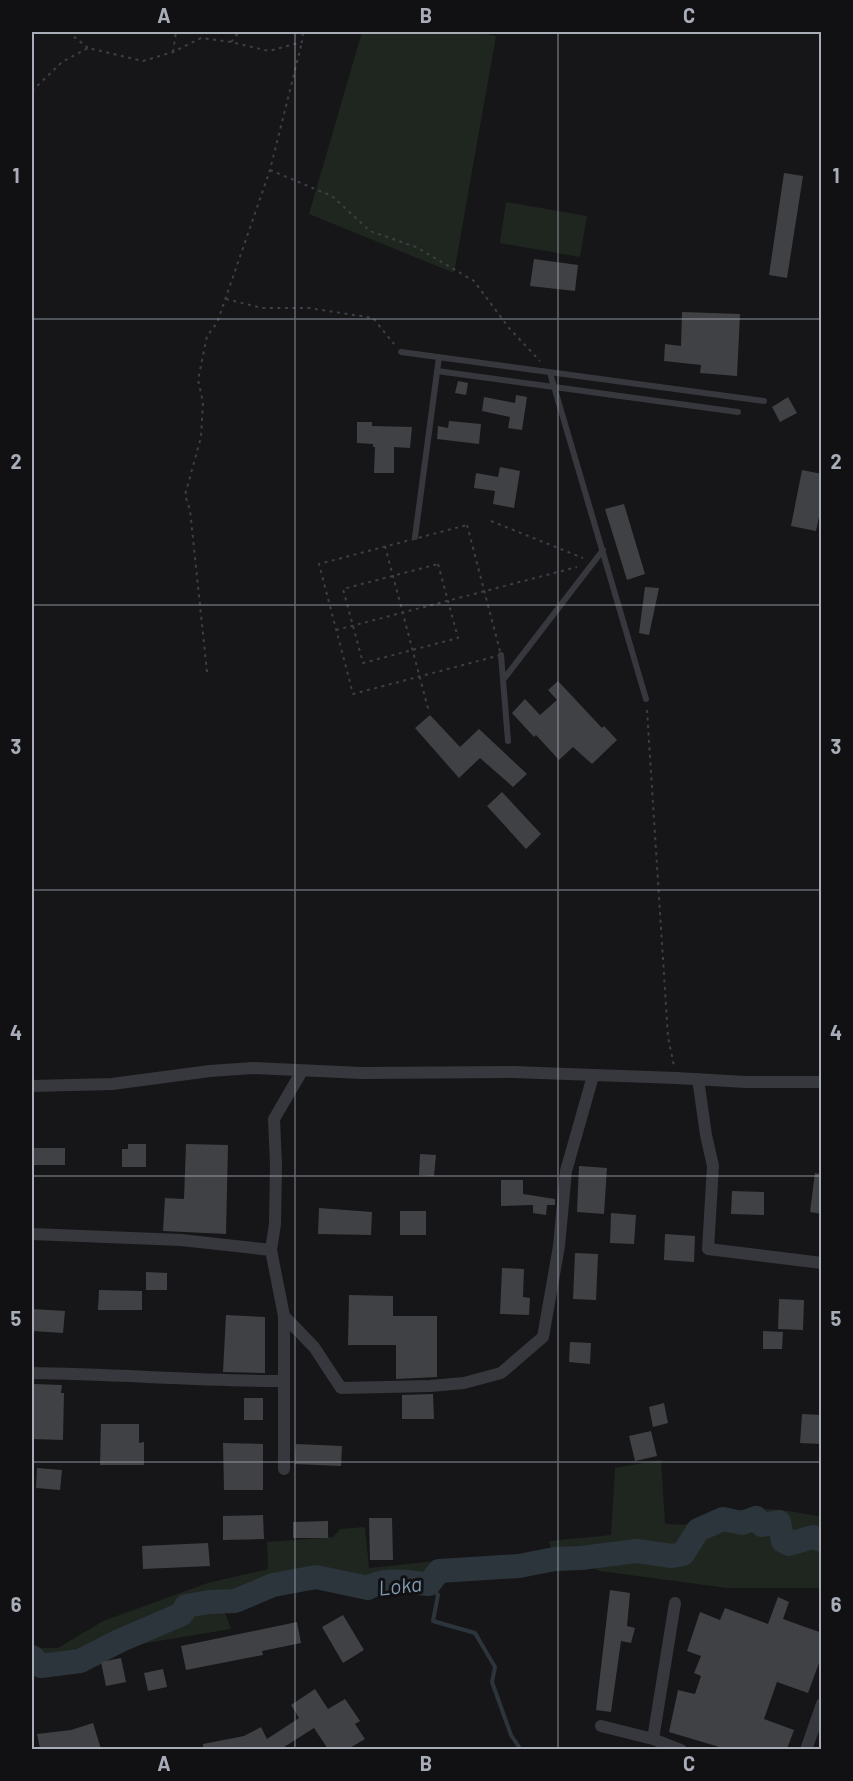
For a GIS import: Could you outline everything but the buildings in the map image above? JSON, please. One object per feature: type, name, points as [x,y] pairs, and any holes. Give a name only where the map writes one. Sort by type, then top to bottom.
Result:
[{"type":"street","points":[[32,1086],[112,1084],[210,1071],[253,1068],[362,1073],[513,1072],[746,1082],[822,1082]]},
{"type":"street","points":[[284,1469],[284,1316],[271,1250],[275,1224],[274,1119],[302,1071]]},
{"type":"street","points":[[284,1316],[314,1347],[341,1388],[464,1383],[501,1373],[543,1337],[559,1246],[566,1172],[593,1076]]},
{"type":"street","points":[[698,1079],[713,1166],[708,1249],[822,1263]]},
{"type":"street","points":[[32,1234],[181,1240],[271,1250]]},
{"type":"street","points":[[32,1373],[284,1381]]},
{"type":"street","points":[[653,1739],[675,1603]]},
{"type":"street","points":[[806,1749],[822,1704]]},
{"type":"street","points":[[601,1726],[653,1739],[676,1748]]},
{"type":"lane","points":[[401,352],[764,401]]},
{"type":"lane","points":[[415,537],[439,357]]},
{"type":"lane","points":[[437,371],[738,412]]},
{"type":"lane","points":[[550,373],[646,699]]},
{"type":"lane","points":[[503,680],[603,550]]},
{"type":"lane","points":[[501,655],[507,741]]},
{"type":"path","points":[[68,32],[88,48],[143,61],[173,52],[201,38],[269,51],[302,42]]},
{"type":"path","points":[[173,52],[176,32]]},
{"type":"path","points":[[231,42],[239,32]]},
{"type":"path","points":[[207,672],[190,510],[185,495],[201,437],[203,402],[198,380],[207,336],[217,323],[270,170],[303,32]]},
{"type":"path","points":[[32,91],[62,62],[88,48]]},
{"type":"path","points":[[270,170],[332,196],[370,231],[416,247],[474,282],[509,328],[550,373]]},
{"type":"path","points":[[226,299],[262,308],[309,308],[373,318],[401,352]]},
{"type":"path","points":[[491,521],[594,562]]},
{"type":"path","points":[[467,525],[501,655],[354,694],[319,564],[415,537],[467,525]]},
{"type":"path","points":[[385,546],[429,712]]},
{"type":"path","points":[[336,630],[594,562]]},
{"type":"path","points":[[438,564],[448,600],[458,638],[363,663],[343,589],[438,564]]},
{"type":"path","points":[[646,699],[668,1038],[676,1078]]},
{"type":"shaded area","points":[[362,32],[476,32],[496,36],[454,273],[309,214]]},
{"type":"shaded area","points":[[506,202],[587,216],[580,257],[500,243]]},
{"type":"shaded area","points":[[661,1460],[665,1523],[684,1524],[753,1509],[782,1510],[821,1517],[821,1588],[727,1588],[600,1571],[571,1560],[553,1561],[549,1541],[611,1535],[615,1468]]},
{"type":"shaded area","points":[[365,1527],[369,1568],[437,1561],[441,1588],[384,1595],[351,1584],[325,1588],[278,1587],[224,1610],[231,1629],[146,1643],[95,1655],[70,1668],[44,1675],[32,1662],[32,1644],[36,1648],[58,1648],[103,1621],[208,1583],[268,1569],[267,1542],[333,1537],[340,1529]]},
{"type":"waterway","name":"Loka","points":[[32,1657],[41,1666],[80,1661],[119,1641],[182,1614],[186,1606],[235,1601],[273,1585],[316,1577],[368,1588],[390,1582],[429,1584],[439,1571],[519,1566],[555,1559],[637,1551],[672,1556],[683,1554],[698,1530],[723,1519],[742,1523],[756,1518],[762,1525],[779,1522],[783,1541],[789,1544],[813,1537],[822,1540]]},
{"type":"waterway","points":[[429,1584],[438,1595],[433,1621],[475,1633],[495,1667],[492,1682],[511,1735],[521,1750]]}]
